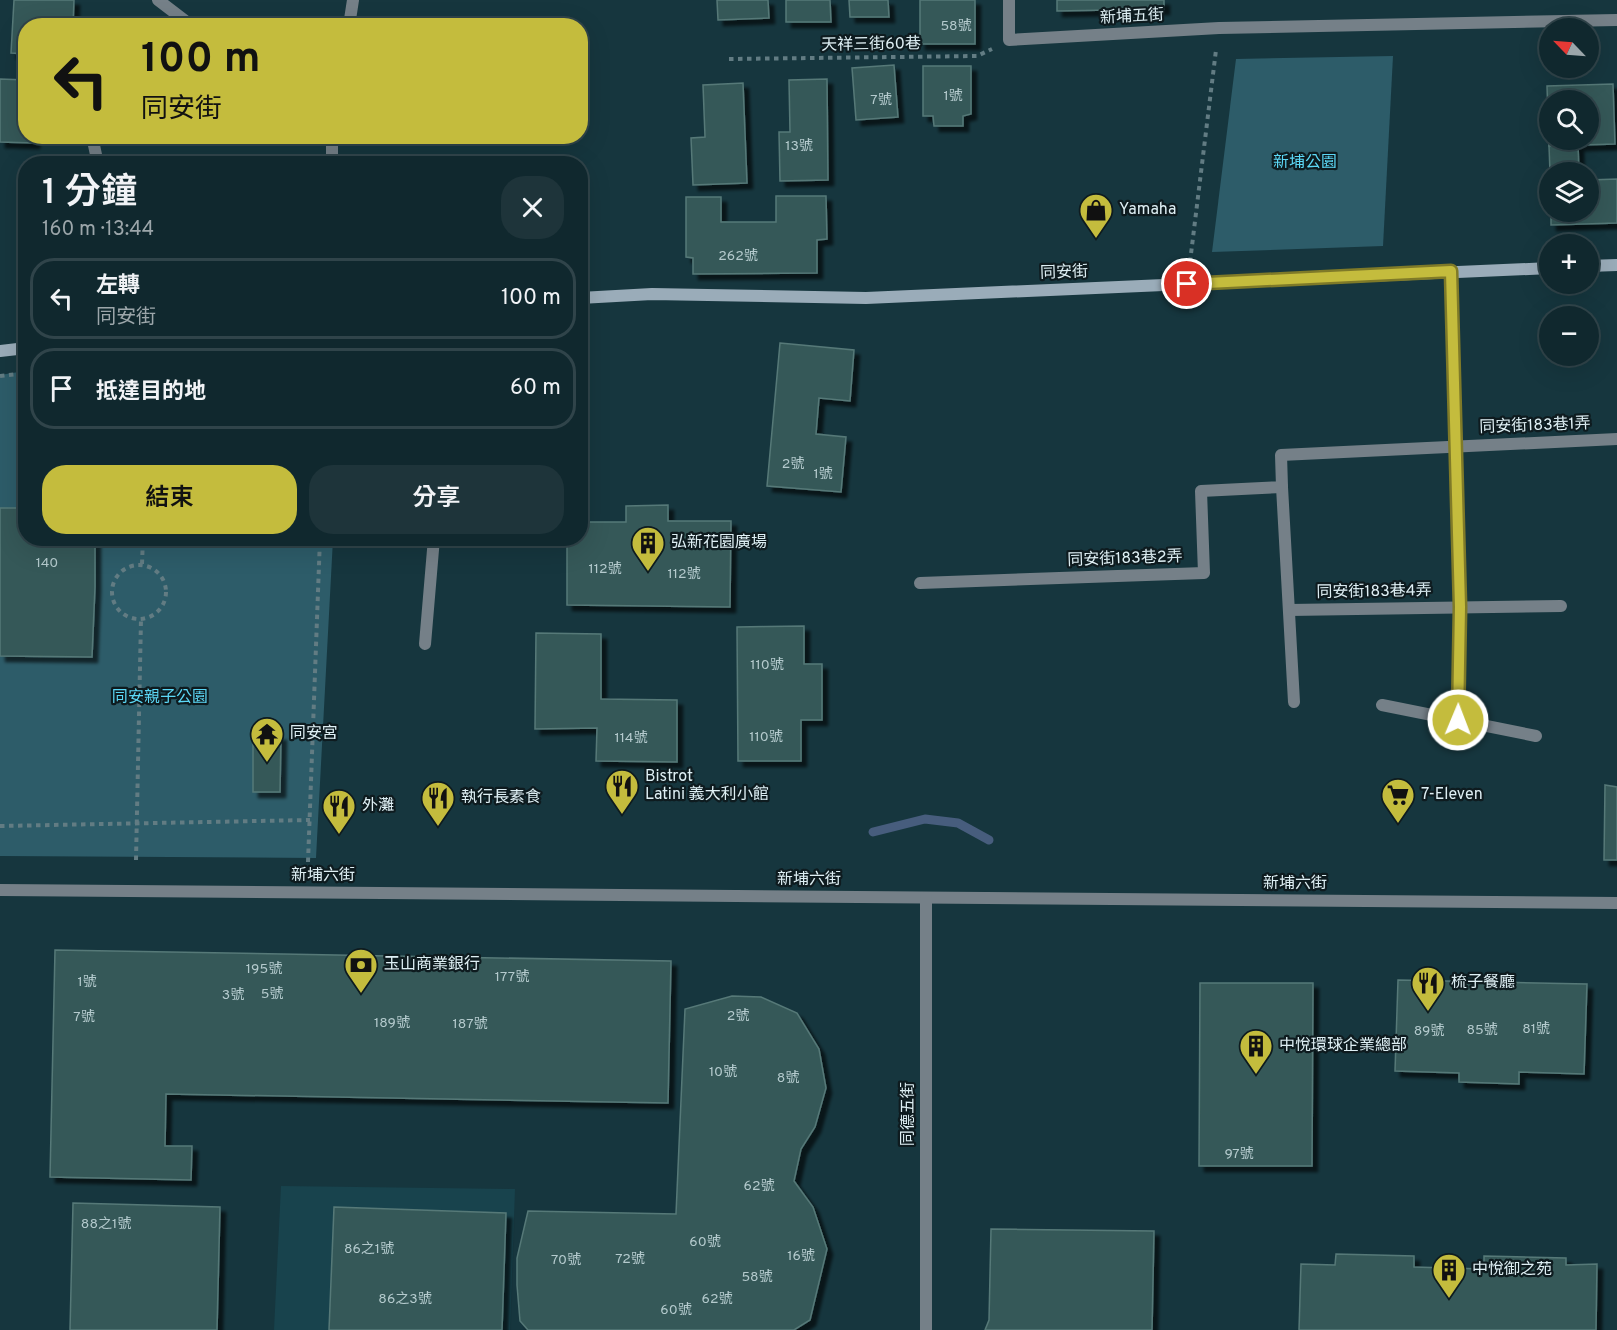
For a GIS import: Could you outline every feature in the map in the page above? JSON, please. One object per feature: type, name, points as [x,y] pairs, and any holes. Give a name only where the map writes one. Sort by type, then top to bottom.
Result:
[{"type":"street","points":[[158,0],[179,18]]},
{"type":"street","points":[[350,18],[353,0]]},
{"type":"street","points":[[1009,0],[1009,40]]},
{"type":"street","name":"新埔五街","points":[[1009,40],[1219,28],[1617,20]]},
{"type":"street","points":[[1599,266],[1617,265]]},
{"type":"street","name":"同安街","points":[[588,298],[652,294],[866,298],[1539,268]]},
{"type":"street","points":[[1451,271],[1460,607],[1458,720]]},
{"type":"street","points":[[0,351],[18,349]]},
{"type":"street","name":"同安街183巷1弄","points":[[1455,446],[1617,440]]},
{"type":"street","points":[[1294,702],[1281,455],[1455,446]]},
{"type":"street","name":"同安街183巷2弄","points":[[920,583],[1204,573],[1201,491],[1282,487]]},
{"type":"street","points":[[425,644],[433,546]]},
{"type":"street","name":"同安街183巷4弄","points":[[1289,610],[1561,606]]},
{"type":"street","points":[[1382,705],[1536,736]]},
{"type":"street","name":"新埔六街","points":[[0,890],[1617,903]]},
{"type":"street","name":"同德五街","points":[[926,898],[926,1330]]},
{"type":"path","points":[[1187,284],[1219,28]]},
{"type":"path","name":"天祥三街60巷","points":[[729,59],[977,56],[1009,40]]},
{"type":"path","points":[[0,376],[18,374]]},
{"type":"path","points":[[142,564],[143,546]]},
{"type":"path","points":[[308,862],[320,546]]},
{"type":"path","points":[[142,564],[151,567],[164,579],[166,597],[157,612],[141,619],[132,618],[117,608],[112,591],[113,582],[124,568],[142,564]]},
{"type":"path","points":[[136,860],[141,619]]},
{"type":"path","points":[[0,826],[310,820]]},
{"type":"shaded area","points":[[281,1186],[515,1189],[510,1330],[274,1330]]},
{"type":"green space","name":"新埔公園","points":[[1393,56],[1383,246],[1212,252],[1236,59]]},
{"type":"green space","name":"同安親子公園","points":[[18,372],[18,546],[333,546],[316,858],[0,856],[0,375]]},
{"type":"building","points":[[14,0],[74,0],[73,18],[18,18],[18,53],[11,53]]},
{"type":"building","points":[[717,0],[768,0],[769,18],[718,20]]},
{"type":"building","points":[[786,0],[830,0],[831,22],[786,22]]},
{"type":"building","points":[[849,0],[888,0],[889,17],[850,17]]},
{"type":"building","points":[[920,0],[975,0],[975,44],[920,44]]},
{"type":"building","points":[[1057,0],[1164,0],[1164,9],[1057,11]]},
{"type":"building","points":[[894,65],[898,117],[856,120],[852,68]]},
{"type":"building","points":[[923,66],[971,66],[971,114],[963,116],[963,126],[934,126],[933,116],[923,116]]},
{"type":"building","points":[[0,79],[18,80],[18,143],[0,142]]},
{"type":"building","points":[[827,79],[828,180],[780,181],[779,132],[790,132],[789,80]]},
{"type":"building","points":[[743,83],[747,183],[693,185],[691,138],[705,137],[703,85]]},
{"type":"building","points":[[1613,84],[1615,144],[1599,144],[1599,90],[1547,90],[1547,86]]},
{"type":"building","points":[[1549,150],[1578,150],[1579,162],[1550,162]]},
{"type":"building","points":[[1617,179],[1617,223],[1551,225],[1551,222],[1599,222],[1599,180]]},
{"type":"building","points":[[776,196],[826,196],[827,239],[817,240],[817,273],[693,274],[693,258],[686,257],[686,197],[721,197],[721,222],[776,222]]},
{"type":"building","points":[[780,343],[854,350],[850,401],[819,398],[816,434],[846,437],[841,492],[767,486]]},
{"type":"building","name":"弘新花園廣場","points":[[668,505],[668,521],[731,521],[730,607],[567,605],[567,546],[588,546],[588,522],[626,522],[626,506]]},
{"type":"building","points":[[0,508],[18,508],[18,546],[95,546],[92,657],[0,656]]},
{"type":"building","points":[[804,626],[804,664],[822,664],[822,720],[801,720],[801,761],[738,761],[737,627]]},
{"type":"building","points":[[536,633],[601,634],[601,699],[677,700],[677,762],[596,761],[597,728],[535,729]]},
{"type":"building","name":"同安宮","points":[[253,735],[281,735],[280,792],[253,792]]},
{"type":"building","points":[[1605,785],[1617,787],[1617,860],[1604,860]]},
{"type":"building","points":[[55,950],[671,961],[668,1103],[166,1094],[165,1146],[192,1146],[191,1180],[50,1177]]},
{"type":"building","points":[[1398,980],[1587,984],[1584,1074],[1519,1072],[1519,1084],[1459,1082],[1459,1073],[1395,1071]]},
{"type":"building","name":"中悅環球企業總部","points":[[1200,983],[1313,983],[1312,1166],[1199,1166]]},
{"type":"building","points":[[732,996],[761,997],[797,1013],[819,1049],[826,1088],[815,1127],[801,1149],[794,1181],[813,1207],[827,1249],[810,1320],[794,1330],[528,1330],[520,1321],[517,1258],[528,1211],[676,1214],[685,1009]]},
{"type":"building","points":[[73,1203],[220,1207],[217,1330],[70,1330]]},
{"type":"building","points":[[334,1207],[506,1213],[502,1330],[329,1330]]},
{"type":"building","points":[[991,1229],[1154,1231],[1152,1330],[985,1330],[989,1320]]},
{"type":"building","name":"中悅御之苑","points":[[1336,1254],[1414,1256],[1414,1267],[1484,1269],[1484,1256],[1566,1258],[1566,1265],[1597,1264],[1596,1330],[1299,1330],[1301,1264],[1335,1265]]},
{"type":"waterway","points":[[873,832],[925,819],[958,823],[989,840]]},
{"type":"place","name":"Yamaha","points":[[1096,239]]},
{"type":"place","name":"弘新花園廣場","points":[[648,572]]},
{"type":"place","name":"同安宮","points":[[267,763]]},
{"type":"place","name":"Bistrot Latini 義大利小館","points":[[622,815]]},
{"type":"place","name":"7-Eleven","points":[[1398,824]]},
{"type":"place","name":"執行長素食","points":[[438,827]]},
{"type":"place","name":"外灘","points":[[339,835]]},
{"type":"place","name":"玉山商業銀行","points":[[361,994]]},
{"type":"place","name":"梳子餐廳","points":[[1428,1012]]},
{"type":"place","name":"中悅環球企業總部","points":[[1256,1075]]},
{"type":"place","name":"中悅御之苑","points":[[1449,1299]]},
{"type":"route","points":[[1187,284],[1451,271],[1460,607],[1458,720]]}]
